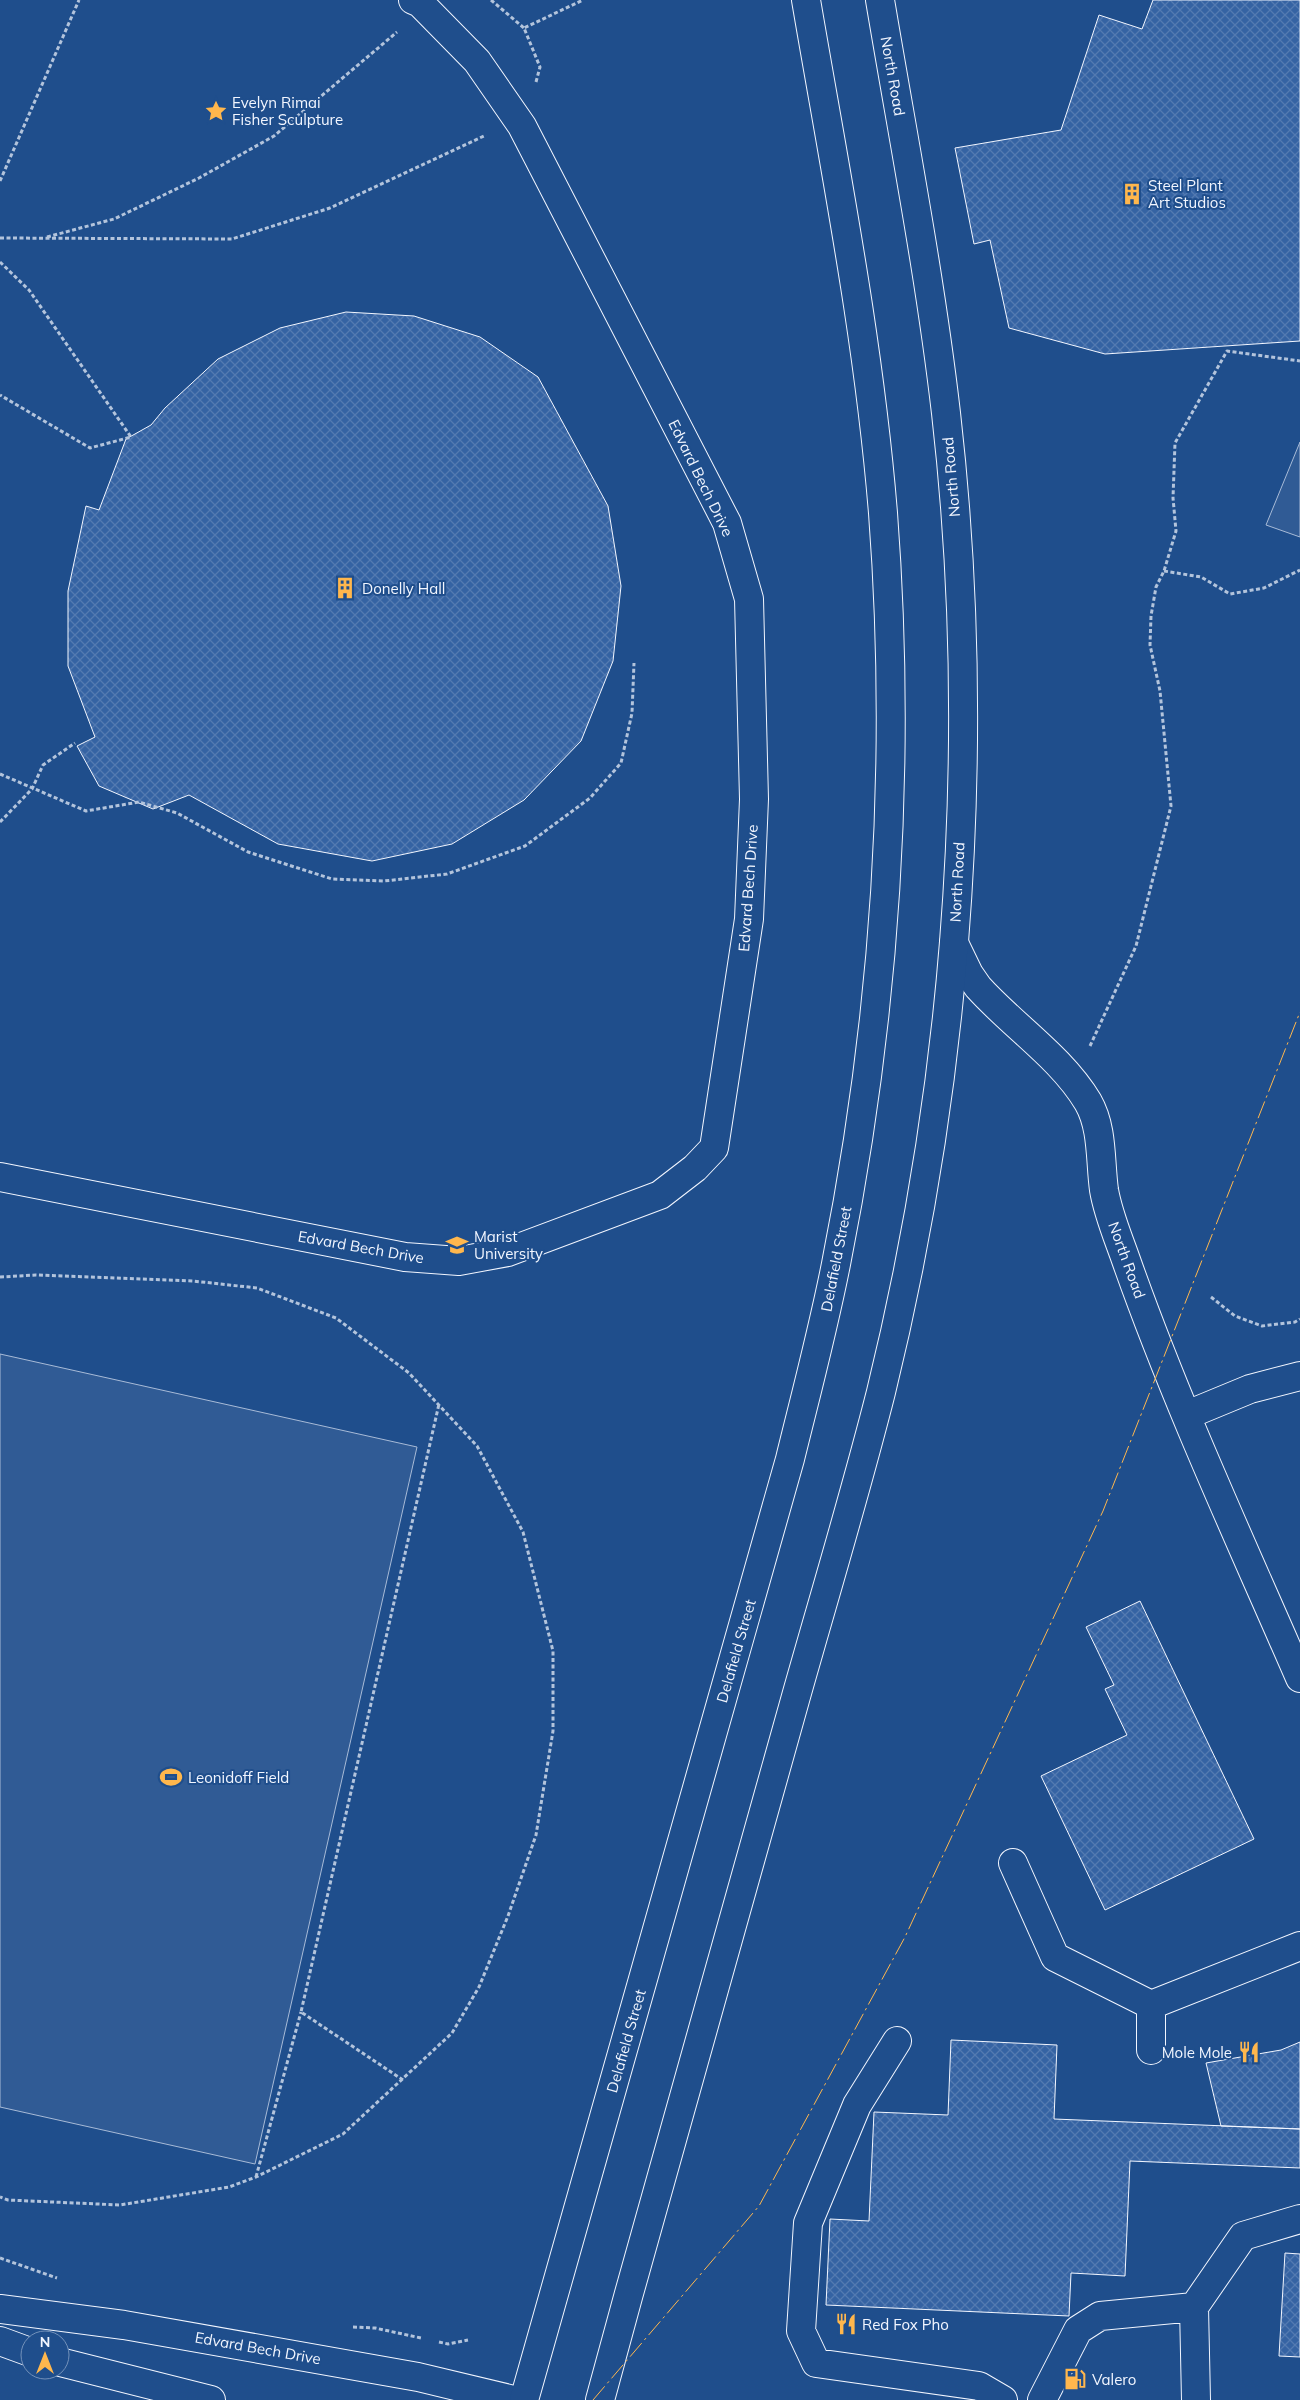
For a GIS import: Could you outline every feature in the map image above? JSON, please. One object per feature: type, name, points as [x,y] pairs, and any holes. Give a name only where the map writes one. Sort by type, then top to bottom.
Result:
[{"type":"main road","name":"Delafield Street","points":[[524,2400],[790,1459],[820,1339],[850,1186],[871,1039],[885,889],[889,814],[890,664],[882,506],[867,364],[806,0]]},
{"type":"main road","name":"North Road","points":[[880,0],[935,333],[953,491],[958,567],[963,716],[954,943],[969,974],[978,987],[1077,1087],[1094,1113],[1109,1211],[1126,1262],[1184,1408],[1300,1678]]},
{"type":"main road","name":"Edvard Bech Drive","points":[[0,1177],[405,1257],[459,1261],[508,1252],[660,1194],[695,1168],[714,1148],[749,919],[754,799],[749,599],[726,523],[522,126],[477,61],[416,1]]},
{"type":"main road","points":[[600,2400],[881,1391],[926,1169],[954,943]]},
{"type":"main road","points":[[1184,1408],[1300,1376]]},
{"type":"main road","points":[[1013,1863],[1055,1957],[1151,2005],[1300,1946]]},
{"type":"main road","points":[[1151,2005],[1151,2050]]},
{"type":"main road","points":[[897,2041],[857,2105],[830,2175],[808,2223],[801,2331],[816,2363],[979,2386],[1002,2400]]},
{"type":"main road","points":[[1196,2400],[1194,2307],[1244,2236],[1300,2219]]},
{"type":"main road","points":[[1042,2400],[1078,2330],[1100,2316],[1194,2307]]},
{"type":"main road","name":"Edvard Bech Drive","points":[[0,2309],[124,2325],[418,2377],[514,2400]]},
{"type":"main road","points":[[0,2340],[20,2348]]},
{"type":"main road","points":[[70,2365],[211,2400]]},
{"type":"path","points":[[0,181],[79,0]]},
{"type":"path","points":[[0,238],[232,239],[330,208],[485,135],[522,126],[540,66],[524,28],[491,0]]},
{"type":"path","points":[[524,28],[583,0]]},
{"type":"path","points":[[0,238],[46,237],[114,218],[199,178],[274,136],[408,22],[416,1]]},
{"type":"path","points":[[0,262],[28,290],[131,436],[90,448],[0,395]]},
{"type":"path","points":[[1088,1052],[1136,946],[1171,806],[1160,691],[1150,646],[1151,616],[1156,587],[1164,571],[1176,531],[1173,498],[1175,443],[1227,351],[1300,361]]},
{"type":"path","points":[[1164,571],[1201,577],[1230,594],[1264,588],[1300,570]]},
{"type":"path","points":[[0,774],[86,811],[139,802],[177,814],[248,852],[332,879],[384,882],[447,874],[525,846],[590,798],[621,764],[632,713],[634,663]]},
{"type":"path","points":[[0,822],[32,789],[43,765],[75,743]]},
{"type":"path","points":[[0,1277],[36,1275],[193,1281],[257,1288],[336,1318],[409,1373],[477,1446],[523,1532],[553,1651],[553,1731],[536,1835],[508,1916],[479,1987],[452,2033],[343,2134],[256,2178],[229,2186],[120,2205],[8,2200],[0,2197]]},
{"type":"path","points":[[1211,1297],[1235,1316],[1262,1326],[1296,1322],[1300,1319]]},
{"type":"path","points":[[256,2178],[300,2012],[439,1404]]},
{"type":"path","points":[[300,2012],[403,2080]]},
{"type":"shaded area","points":[[1300,442],[1300,537],[1266,525]]},
{"type":"shaded area","name":"Leonidoff Field","points":[[0,1354],[417,1447],[255,2164],[0,2107]]},
{"type":"building","name":"Steel Plant Art Studios","points":[[1153,0],[1300,0],[1300,341],[1105,354],[1009,328],[990,240],[974,244],[955,148],[1061,130],[1099,15],[1142,29]]},
{"type":"building","name":"Donelly Hall","points":[[346,312],[414,316],[480,337],[538,377],[608,506],[621,586],[613,661],[581,741],[524,800],[452,844],[372,861],[278,844],[189,795],[153,809],[99,786],[77,746],[95,737],[68,666],[68,591],[86,506],[99,510],[126,439],[151,425],[165,408],[218,359],[280,328]]},
{"type":"building","points":[[1140,1601],[1254,1839],[1105,1910],[1041,1776],[1127,1735],[1105,1689],[1114,1685],[1086,1627]]},
{"type":"building","points":[[951,2040],[1057,2045],[1054,2119],[1300,2129],[1300,2168],[1130,2161],[1125,2276],[1071,2273],[1069,2316],[826,2305],[830,2219],[869,2221],[874,2112],[948,2115]]},
{"type":"building","points":[[1300,2042],[1300,2129],[1221,2126],[1206,2063],[1281,2050]]},
{"type":"building","points":[[1285,2253],[1300,2254],[1300,2357],[1279,2356]]},
{"type":"power","points":[[593,2400],[759,2206],[905,1937],[1103,1511],[1300,1012]]},
{"type":"place","name":"Evelyn Rimai Fisher Sculpture","points":[[216,111]]},
{"type":"place","name":"Steel Plant Art Studios","points":[[1132,194]]},
{"type":"place","name":"Donelly Hall","points":[[345,588]]},
{"type":"place","name":"Marist University","points":[[457,1245]]},
{"type":"place","name":"Leonidoff Field","points":[[171,1777]]},
{"type":"place","name":"Mole Mole","points":[[1249,2052]]},
{"type":"place","name":"Red Fox Pho","points":[[846,2324]]},
{"type":"place","name":"Valero","points":[[1075,2379]]}]
